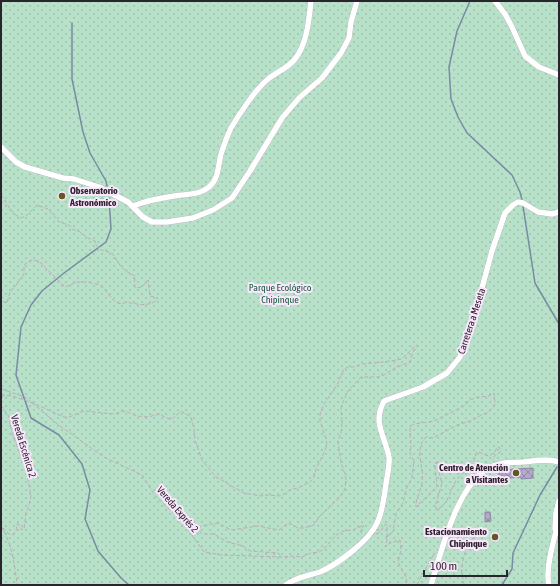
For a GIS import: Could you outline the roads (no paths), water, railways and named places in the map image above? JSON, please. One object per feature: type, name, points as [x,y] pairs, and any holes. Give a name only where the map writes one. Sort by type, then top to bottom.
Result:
[{"type":"street","points":[[133,206],[148,200],[197,193],[205,190],[215,181],[226,140],[232,126],[241,112],[261,85],[289,65],[299,52],[309,22],[311,1]]},
{"type":"street","points":[[1,147],[12,159],[25,168],[63,178],[74,179],[99,187],[133,206],[144,217],[152,222],[167,222],[193,218],[213,210],[232,198],[250,172],[282,118],[299,98],[322,78],[341,53],[348,38],[357,1]]},
{"type":"street","points":[[495,1],[505,14],[524,56],[539,66],[559,75]]},
{"type":"street","name":"Carretera a Meseta","points":[[286,585],[297,578],[321,572],[344,557],[368,536],[377,523],[381,511],[389,458],[379,423],[379,411],[384,401],[423,387],[447,373],[460,357],[473,321],[492,251],[505,213],[518,202],[523,203],[538,212],[552,214],[559,212]]},
{"type":"street","points":[[431,585],[450,523],[467,492],[478,476],[491,466],[503,463],[548,460],[559,462]]},
{"type":"street","points":[[556,533],[556,513],[559,501]]},
{"type":"street","points":[[549,585],[548,579],[551,552],[559,522]]},
{"type":"waterway","points":[[470,1],[457,31],[449,67],[451,99],[458,117],[467,133],[512,175],[522,200]]},
{"type":"waterway","points":[[72,23],[72,79],[83,132],[90,153],[106,181],[107,186]]},
{"type":"waterway","points":[[109,198],[111,229],[106,242],[42,291],[31,305],[21,327],[16,375],[31,418],[59,435],[82,464],[90,490],[85,519],[98,551],[129,585]]},
{"type":"waterway","points":[[523,206],[535,283],[559,324]]},
{"type":"waterway","points":[[502,585],[512,569],[513,553],[540,495],[557,467]]},
{"type":"place","name":"Observatorio Astronómico","points":[[62,196]]},
{"type":"place","name":"Centro de Atención a Visitantes","points":[[516,473]]},
{"type":"place","name":"Estacionamiento Chipinque","points":[[495,537]]},
{"type":"park label","name":"Parque Ecológico Chipinque","points":[[280,292]]}]
